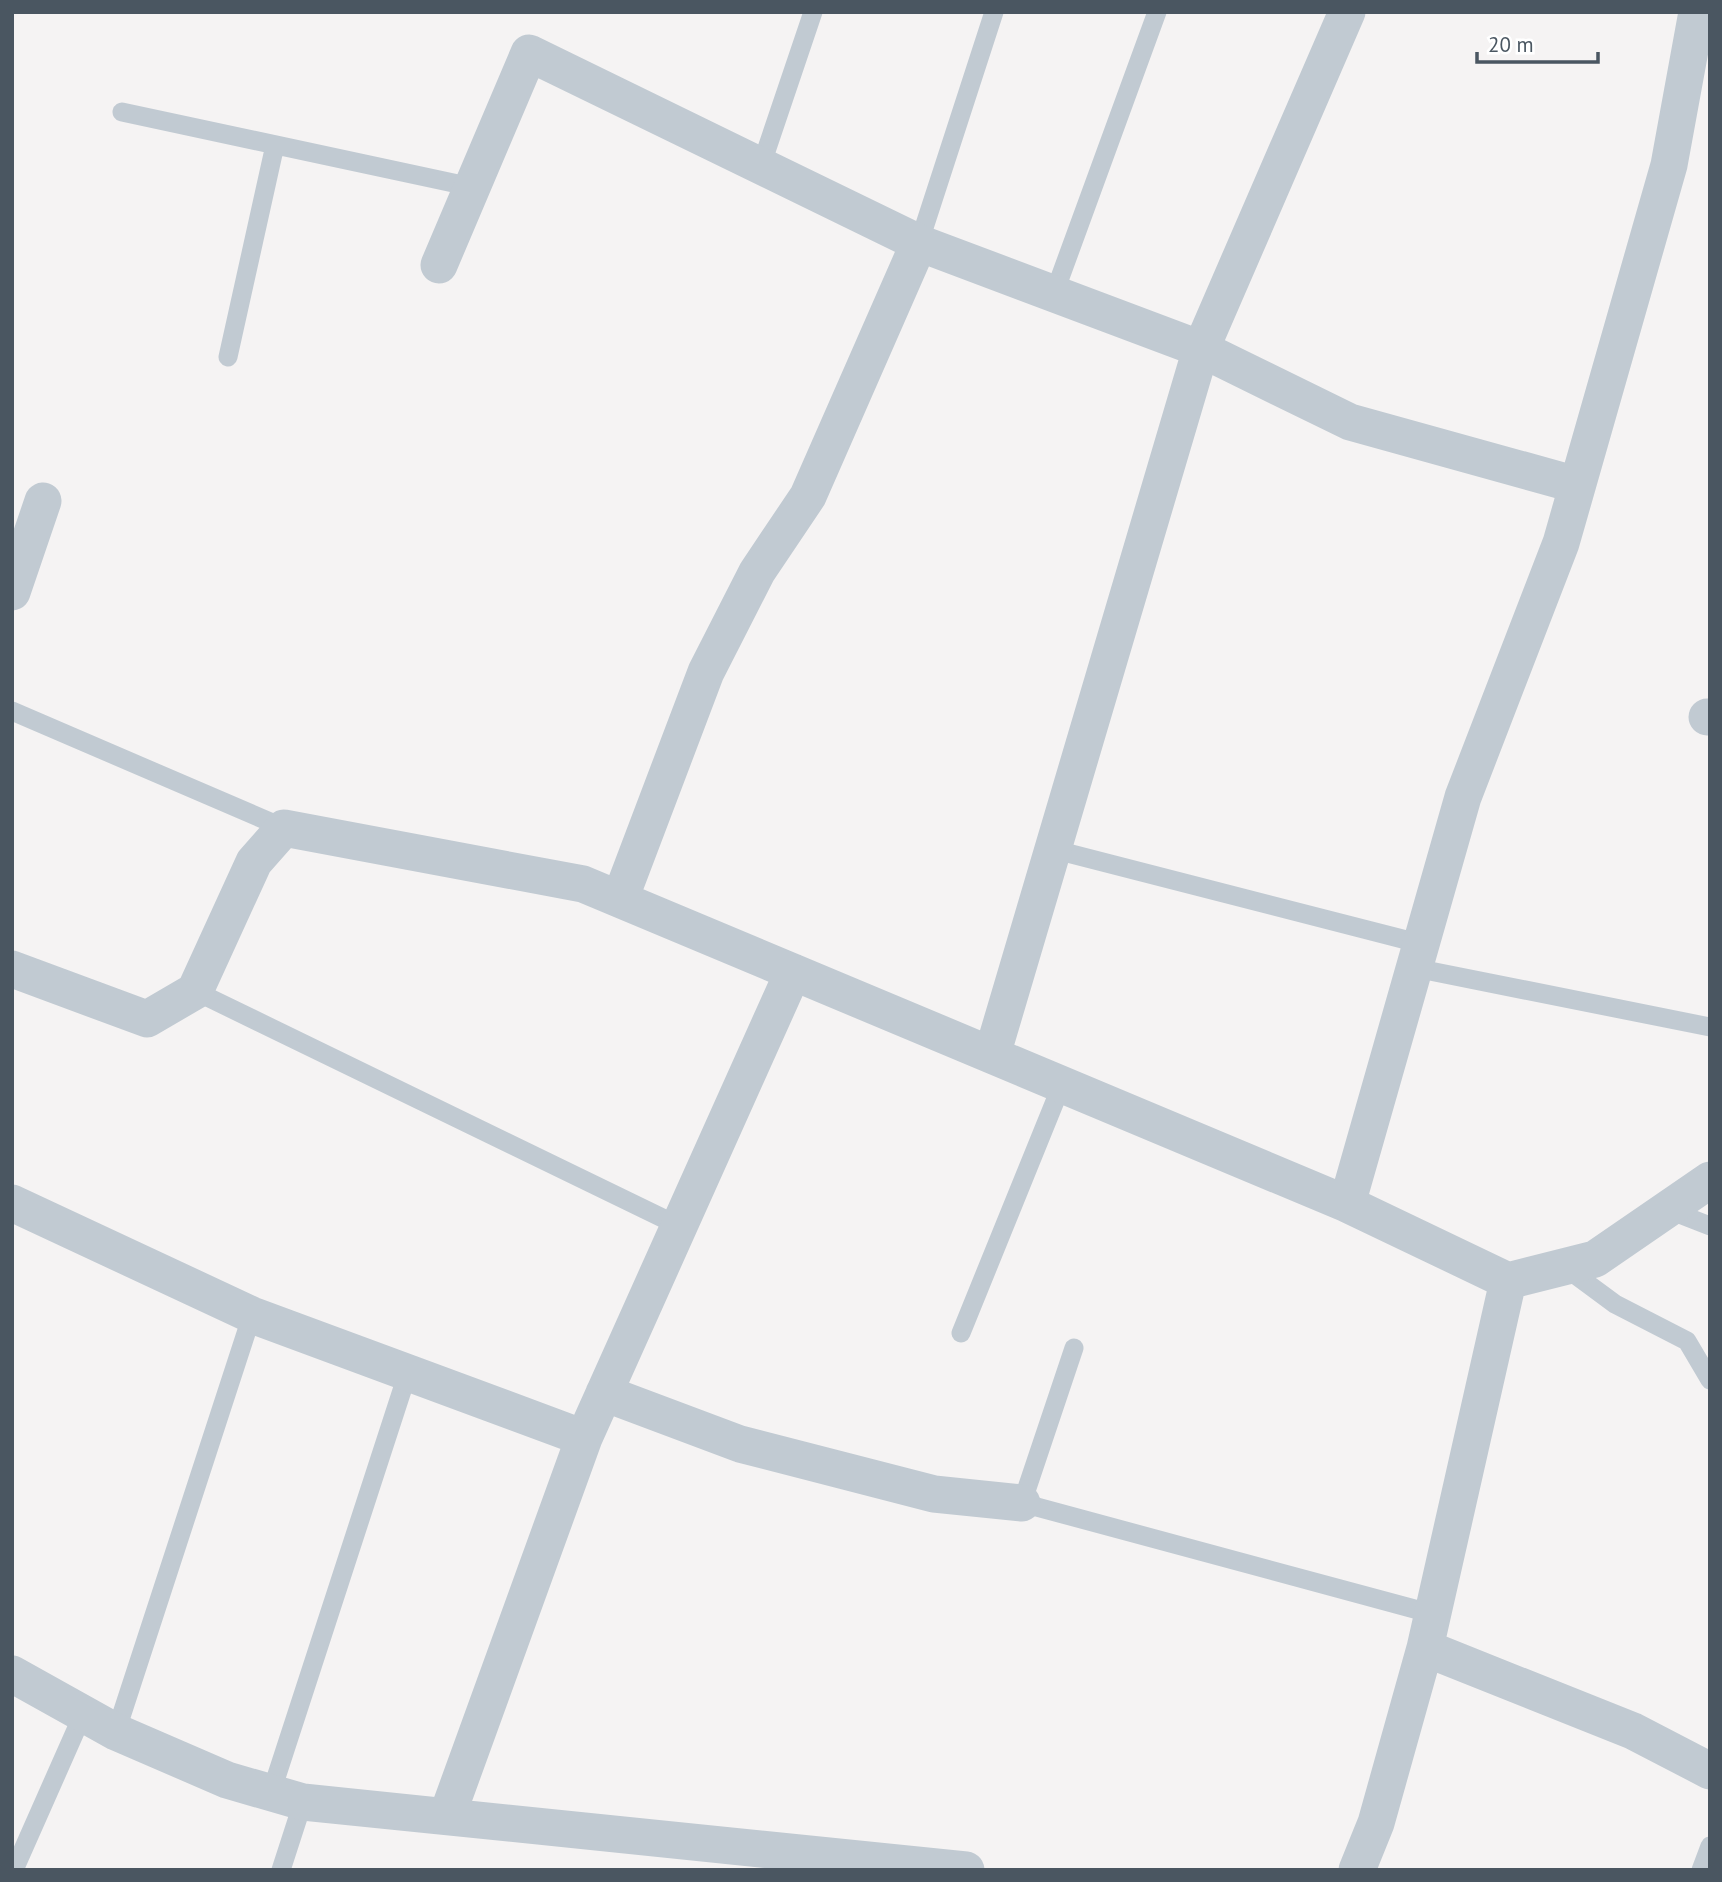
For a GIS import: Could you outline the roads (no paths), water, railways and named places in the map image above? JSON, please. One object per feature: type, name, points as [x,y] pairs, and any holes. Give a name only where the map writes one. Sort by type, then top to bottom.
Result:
[{"type":"street","points":[[992,1055],[1201,349],[1347,12]]},
{"type":"street","points":[[1347,1204],[1462,797],[1561,543],[1669,165],[1697,12]]},
{"type":"street","points":[[439,265],[529,53],[919,243],[1201,349],[1350,422],[1577,485]]},
{"type":"street","points":[[620,899],[706,672],[757,572],[808,496],[919,243]]},
{"type":"street","points":[[13,585],[43,501]]},
{"type":"street","points":[[12,969],[147,1019],[195,992],[254,862],[284,828],[583,884],[1347,1204],[1508,1281],[1595,1259],[1710,1180]]},
{"type":"street","points":[[447,1816],[584,1438],[793,972]]},
{"type":"street","points":[[12,1203],[252,1315],[584,1438]]},
{"type":"street","points":[[1357,1870],[1376,1823],[1429,1631],[1508,1281]]},
{"type":"street","points":[[604,1393],[740,1444],[934,1494],[1022,1503]]},
{"type":"street","points":[[1429,1631],[1710,1771]]},
{"type":"street","points":[[12,1674],[116,1732],[227,1780],[287,1797],[801,1861],[966,1870]]},
{"type":"lane","points":[[761,166],[813,12]]},
{"type":"lane","points":[[919,243],[995,12]]},
{"type":"lane","points":[[1054,294],[1157,12]]},
{"type":"lane","points":[[122,112],[472,187]]},
{"type":"lane","points":[[228,357],[275,145]]},
{"type":"lane","points":[[12,711],[284,828]]},
{"type":"lane","points":[[1052,849],[1419,956],[1710,1027]]},
{"type":"lane","points":[[195,992],[679,1226]]},
{"type":"lane","points":[[961,1333],[1062,1084]]},
{"type":"lane","points":[[1669,1210],[1710,1226]]},
{"type":"lane","points":[[1565,1266],[1615,1304],[1687,1341],[1710,1380]]},
{"type":"lane","points":[[116,1732],[252,1315]]},
{"type":"lane","points":[[1074,1348],[1022,1503],[1429,1631]]},
{"type":"lane","points":[[281,1870],[287,1797],[408,1373]]},
{"type":"lane","points":[[14,1870],[83,1714]]},
{"type":"lane","points":[[1701,1870],[1710,1846]]}]
